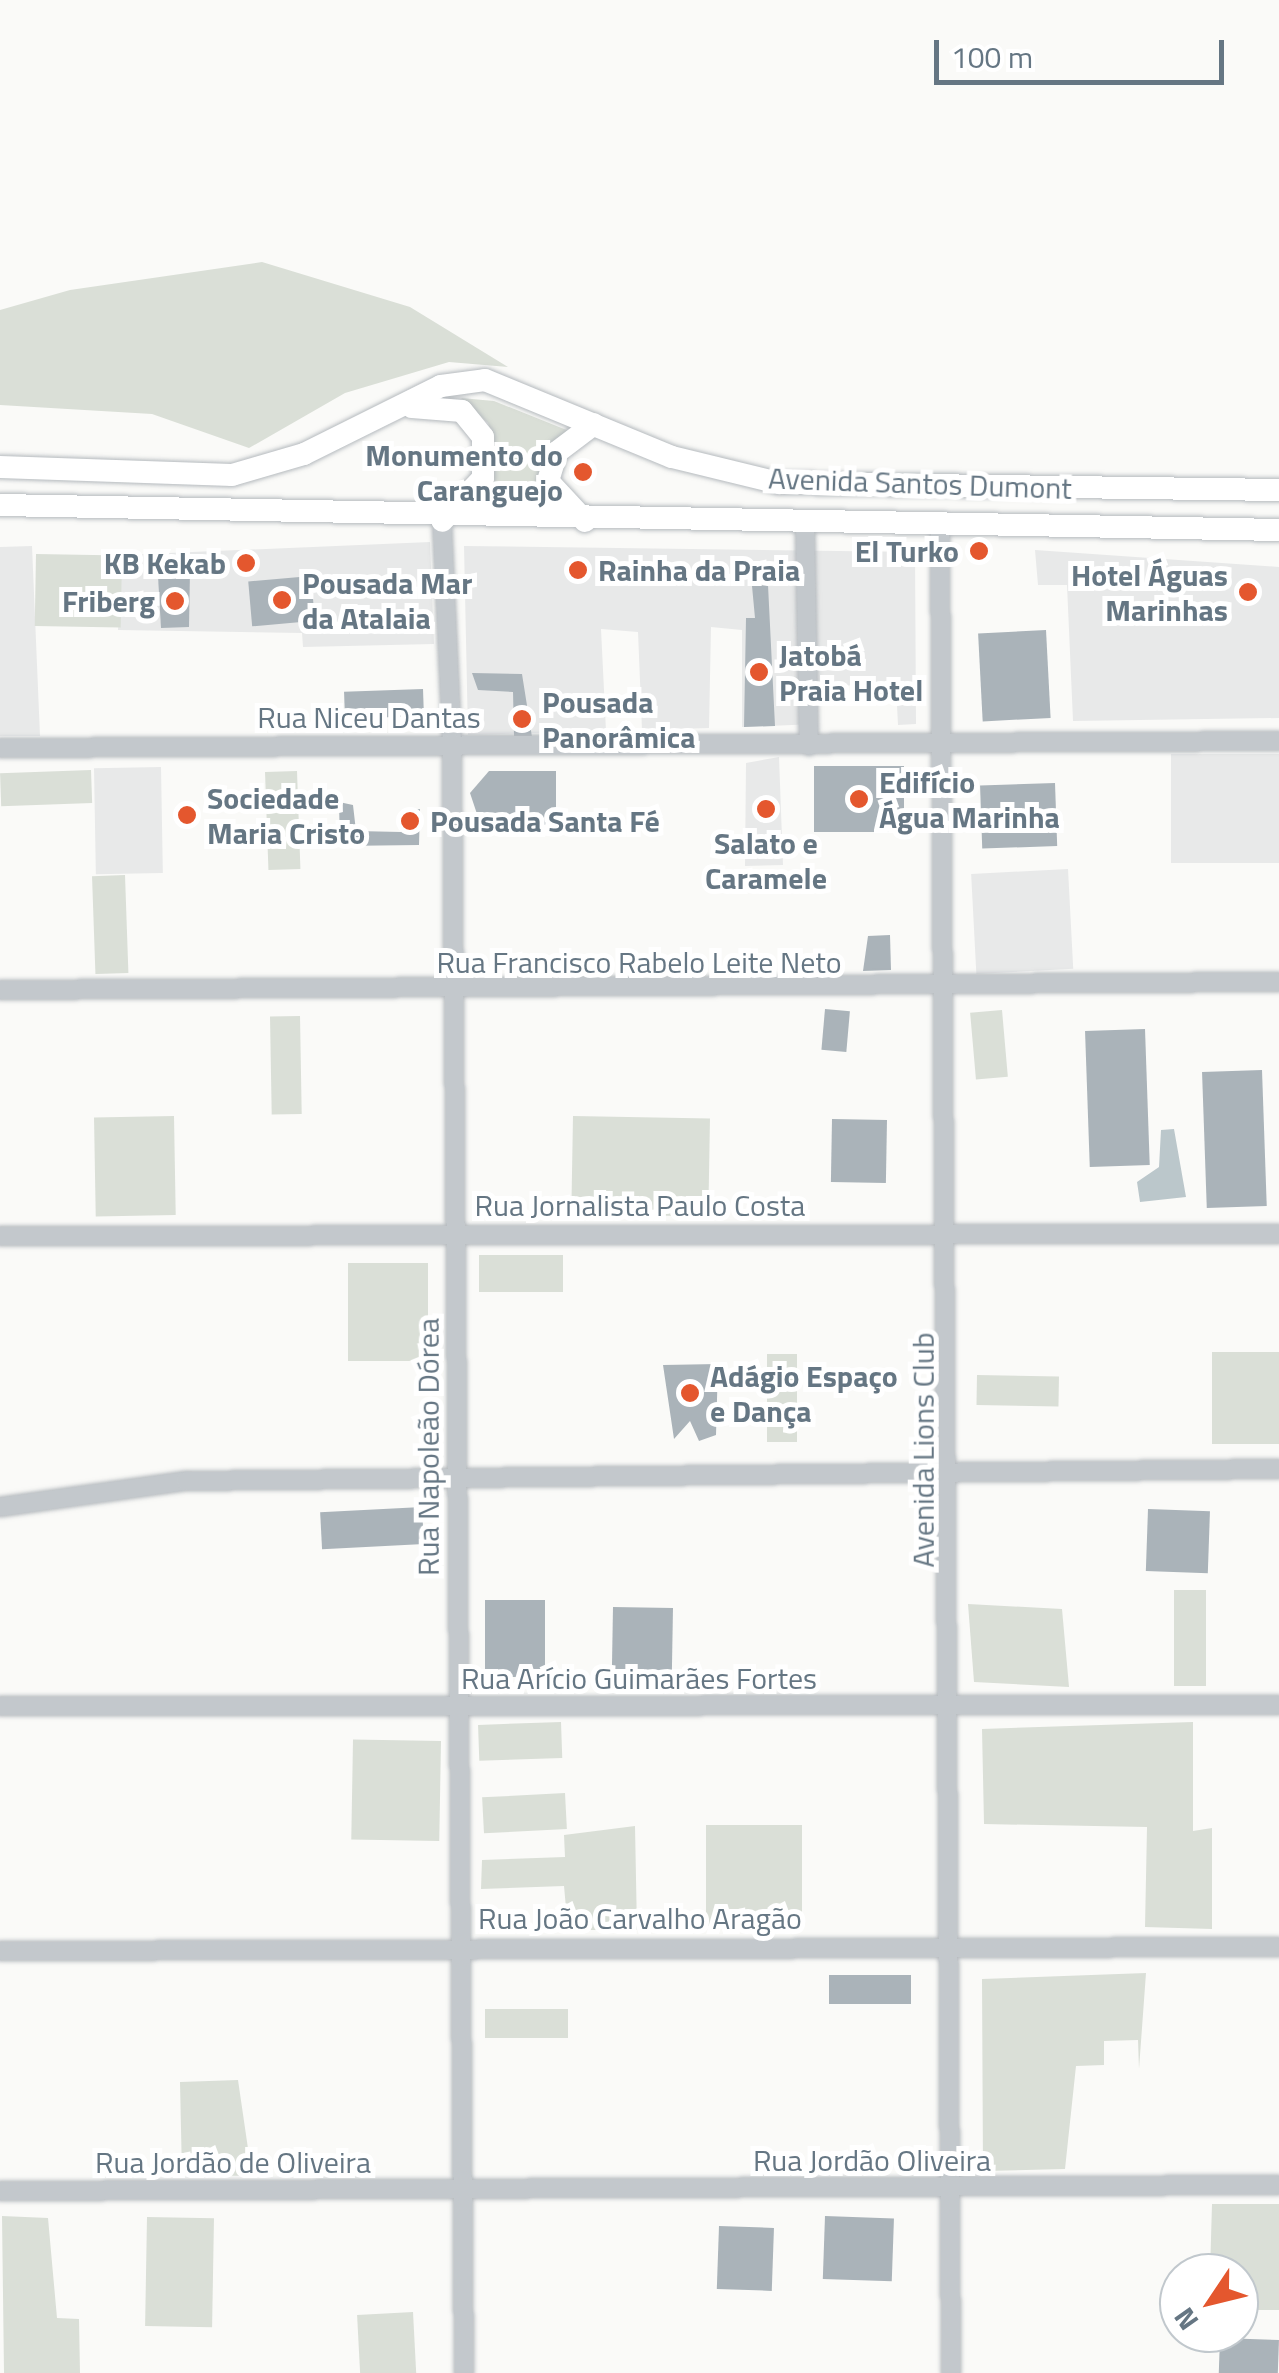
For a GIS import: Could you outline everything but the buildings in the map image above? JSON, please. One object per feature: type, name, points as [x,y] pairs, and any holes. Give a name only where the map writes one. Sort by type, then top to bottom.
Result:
[{"type":"main road","name":"Avenida Santos Dumont","points":[[0,467],[232,476],[271,468],[441,386],[485,380],[672,457],[778,483],[1279,490]]},
{"type":"main road","points":[[397,410],[448,405],[483,437],[483,478],[442,521]]},
{"type":"main road","points":[[585,522],[548,480],[557,452],[594,424]]},
{"type":"main road","name":"Avenida Santos Dumont","points":[[0,505],[442,521],[1279,530]]},
{"type":"street","name":"Rua Napoleão Dórea","points":[[442,521],[452,743],[458,1232],[450,1476],[462,1706],[464,2373]]},
{"type":"street","points":[[805,526],[810,746]]},
{"type":"street","name":"Avenida Lions Club","points":[[940,527],[952,1468],[951,2373]]},
{"type":"street","name":"Rua Niceu Dantas","points":[[0,748],[452,743],[942,746],[1279,740]]},
{"type":"street","name":"Rua Francisco Rabelo Leite Neto","points":[[0,990],[948,989],[1279,982]]},
{"type":"street","name":"Rua Jornalista Paulo Costa","points":[[0,1236],[458,1232],[1279,1234]]},
{"type":"street","points":[[0,1507],[186,1481],[952,1468],[1279,1469]]},
{"type":"street","name":"Rua Arício Guimarães Fortes","points":[[0,1706],[1279,1705]]},
{"type":"street","name":"Rua João Carvalho Aragão","points":[[0,1951],[463,1945],[1279,1947]]},
{"type":"street","name":"Rua Jordão Oliveira","points":[[466,2188],[1279,2186]]},
{"type":"street","name":"Rua Jordão de Oliveira","points":[[0,2191],[466,2188]]},
{"type":"shaded area","points":[[262,262],[410,307],[508,367],[449,362],[345,393],[249,448],[152,414],[0,405],[0,310],[70,290]]},
{"type":"shaded area","points":[[461,398],[494,401],[574,433],[540,457],[551,507],[466,509],[486,500],[496,448],[488,423]]},
{"type":"shaded area","points":[[430,542],[434,644],[303,647],[302,633],[118,630],[122,555]]},
{"type":"shaded area","points":[[32,546],[40,736],[0,736],[0,547]]},
{"type":"shaded area","points":[[464,546],[915,552],[916,724],[898,725],[896,686],[815,685],[816,724],[742,727],[742,630],[711,627],[709,728],[642,730],[638,632],[601,629],[606,731],[468,735]]},
{"type":"shaded area","points":[[1035,550],[1279,567],[1279,718],[1073,721],[1067,585],[1038,585]]},
{"type":"shaded area","points":[[36,554],[122,556],[121,627],[35,626]]},
{"type":"shaded area","points":[[1171,754],[1279,754],[1279,863],[1171,863]]},
{"type":"shaded area","points":[[779,757],[783,865],[745,866],[746,763]]},
{"type":"shaded area","points":[[161,767],[163,873],[96,874],[94,768]]},
{"type":"shaded area","points":[[91,770],[92,803],[1,806],[0,773]]},
{"type":"shaded area","points":[[297,771],[300,869],[268,870],[265,772]]},
{"type":"shaded area","points":[[1068,869],[1073,969],[976,974],[971,874]]},
{"type":"shaded area","points":[[125,875],[128,973],[95,974],[92,876]]},
{"type":"shaded area","points":[[1002,1010],[1008,1077],[976,1080],[970,1013]]},
{"type":"shaded area","points":[[300,1016],[302,1114],[272,1115],[270,1017]]},
{"type":"shaded area","points":[[174,1116],[176,1215],[96,1216],[94,1117]]},
{"type":"shaded area","points":[[573,1116],[710,1118],[708,1216],[571,1214]]},
{"type":"shaded area","points":[[1174,1129],[1186,1197],[1140,1202],[1137,1182],[1159,1167],[1161,1130]]},
{"type":"shaded area","points":[[479,1255],[563,1255],[563,1292],[479,1292]]},
{"type":"shaded area","points":[[348,1263],[428,1263],[428,1361],[348,1361]]},
{"type":"shaded area","points":[[1212,1352],[1279,1352],[1279,1444],[1212,1444]]},
{"type":"shaded area","points":[[767,1354],[797,1354],[797,1442],[767,1442]]},
{"type":"shaded area","points":[[977,1375],[1059,1376],[1058,1406],[976,1405]]},
{"type":"shaded area","points":[[1174,1590],[1206,1590],[1206,1686],[1174,1686]]},
{"type":"shaded area","points":[[968,1604],[1062,1609],[1069,1687],[974,1682]]},
{"type":"shaded area","points":[[561,1722],[562,1758],[479,1761],[478,1725]]},
{"type":"shaded area","points":[[1193,1722],[1193,1831],[1212,1828],[1212,1929],[1145,1927],[1147,1827],[984,1824],[982,1729]]},
{"type":"shaded area","points":[[353,1739],[441,1741],[439,1841],[351,1839]]},
{"type":"shaded area","points":[[565,1793],[567,1829],[484,1833],[482,1797]]},
{"type":"shaded area","points":[[706,1825],[802,1825],[802,1926],[706,1926]]},
{"type":"shaded area","points":[[635,1826],[637,1930],[568,1930],[564,1886],[481,1889],[482,1860],[565,1857],[564,1835]]},
{"type":"shaded area","points":[[1146,1973],[1139,2069],[1138,2040],[1104,2041],[1104,2065],[1076,2066],[1065,2169],[983,2171],[982,1979]]},
{"type":"shaded area","points":[[485,2009],[568,2009],[568,2038],[485,2038]]},
{"type":"shaded area","points":[[238,2080],[252,2176],[182,2175],[180,2082]]},
{"type":"shaded area","points":[[1212,2204],[1279,2204],[1279,2310],[1259,2310],[1259,2253],[1211,2253]]},
{"type":"shaded area","points":[[2,2216],[48,2218],[57,2318],[79,2319],[80,2373],[4,2373]]},
{"type":"shaded area","points":[[147,2217],[214,2218],[212,2327],[145,2326]]},
{"type":"shaded area","points":[[413,2312],[416,2373],[360,2373],[357,2315]]},
{"type":"place","name":"Monumento do Caranguejo","points":[[583,472]]},
{"type":"place","name":"El Turko","points":[[979,551]]},
{"type":"place","name":"KB Kekab","points":[[246,563]]},
{"type":"place","name":"Rainha da Praia","points":[[578,570]]},
{"type":"place","name":"Hotel Águas Marinhas","points":[[1248,592]]},
{"type":"place","name":"Pousada Mar da Atalaia","points":[[282,600]]},
{"type":"place","name":"Friberg","points":[[175,601]]},
{"type":"place","name":"Jatobá Praia Hotel","points":[[759,672]]},
{"type":"place","name":"Pousada Panorâmica","points":[[522,719]]},
{"type":"place","name":"Edifício Água Marinha","points":[[859,799]]},
{"type":"place","name":"Salato e Caramele","points":[[766,809]]},
{"type":"place","name":"Sociedade Maria Cristo","points":[[187,815]]},
{"type":"place","name":"Pousada Santa Fé","points":[[410,821]]},
{"type":"place","name":"Adágio Espaço e Dança","points":[[690,1393]]}]
